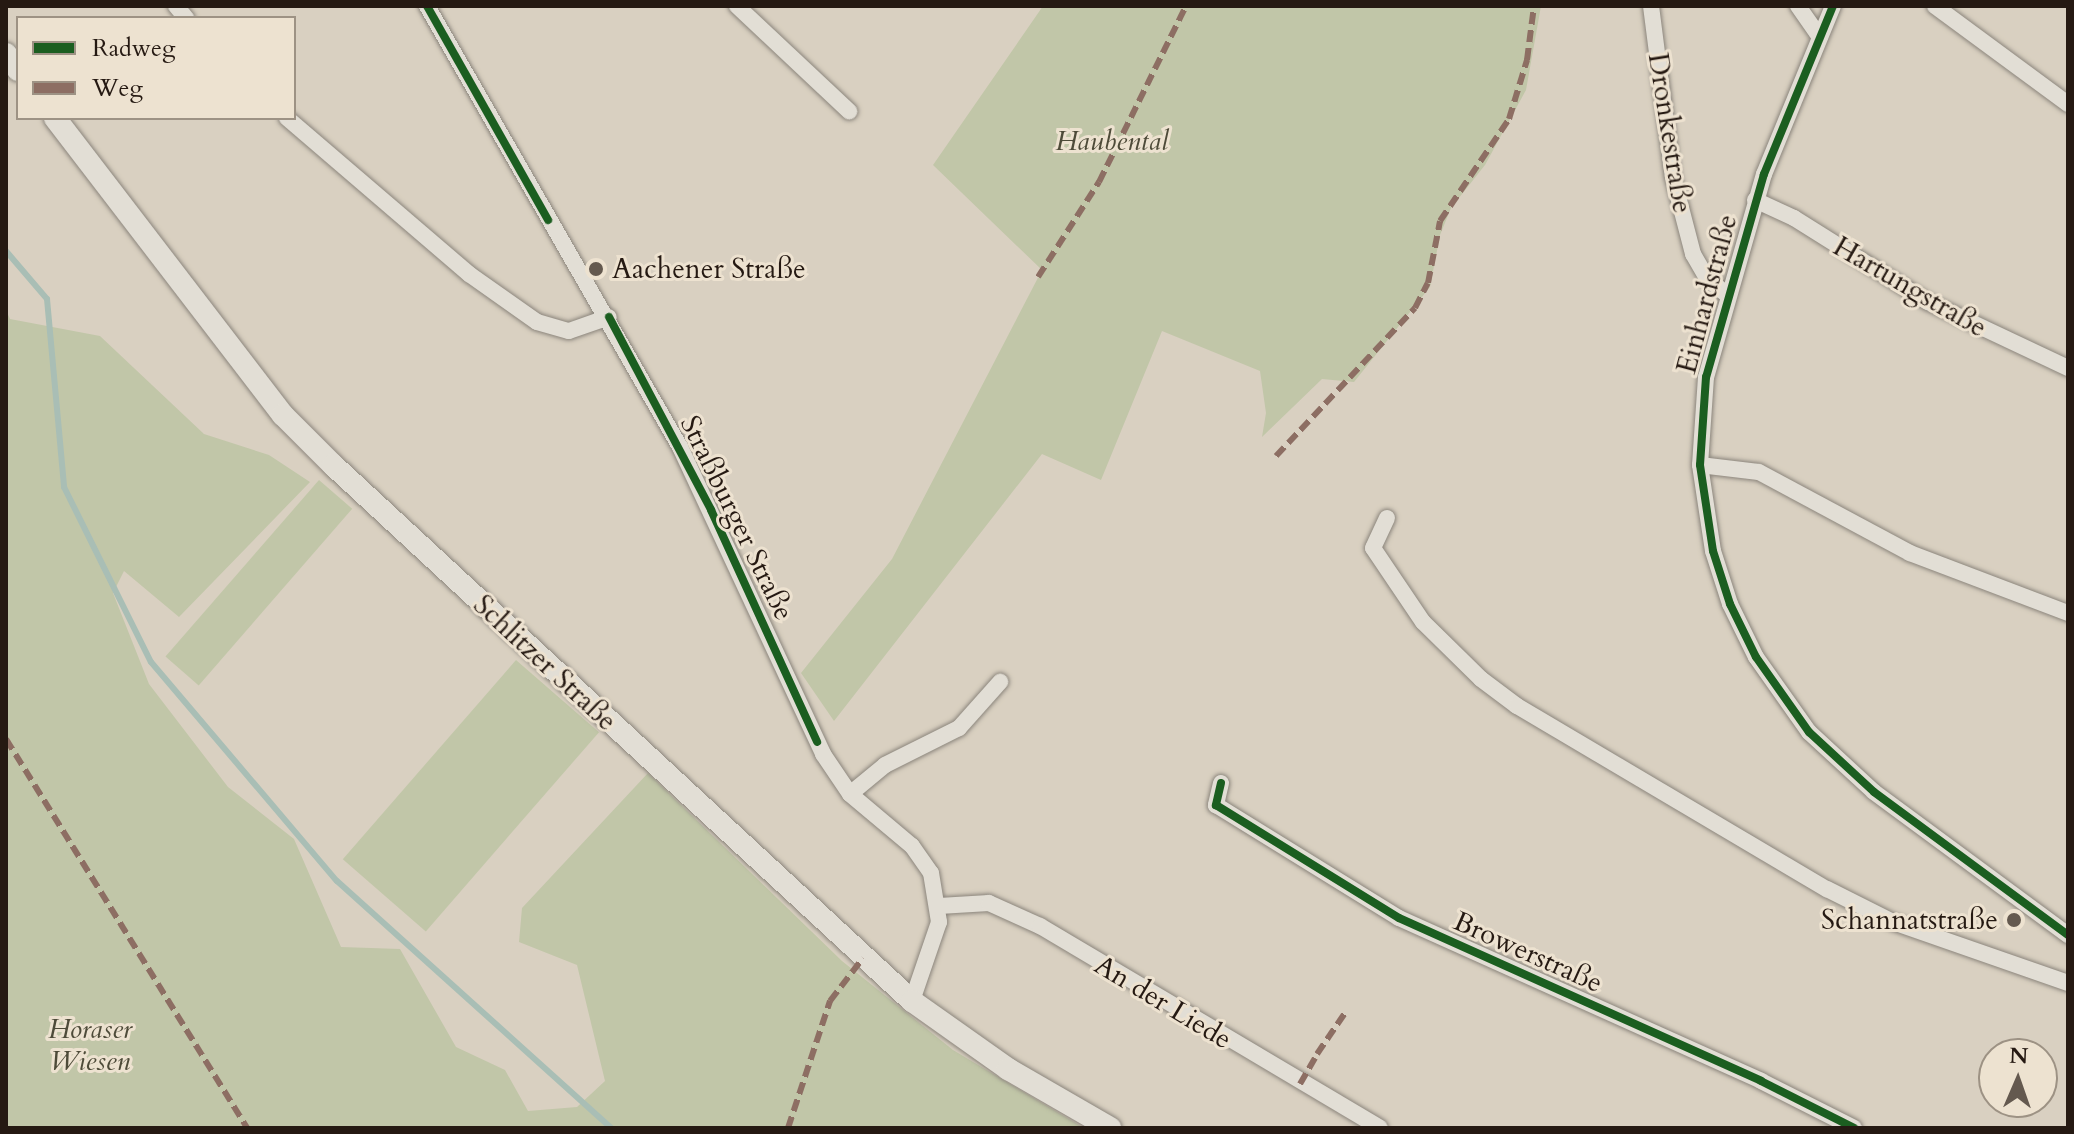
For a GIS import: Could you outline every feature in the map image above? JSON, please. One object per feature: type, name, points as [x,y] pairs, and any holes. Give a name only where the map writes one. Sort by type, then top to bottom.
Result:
[{"type":"main road","name":"Schlitzer Straße","points":[[57,120],[299,432],[912,1001],[1008,1069],[1110,1128]]},
{"type":"street","name":"Straßburger Straße","points":[[427,6],[519,172],[609,317],[711,510],[817,742],[850,794],[924,861],[939,906],[932,954],[912,1001]]},
{"type":"street","points":[[737,6],[849,111]]},
{"type":"street","name":"Dronkestraße","points":[[1651,6],[1673,177],[1693,254],[1707,278],[1726,294]]},
{"type":"street","points":[[1798,6],[1820,37]]},
{"type":"street","name":"Einhardstraße","points":[[1833,6],[1755,200],[1726,294],[1703,394],[1700,465],[1720,577],[1756,657],[1790,708],[1874,792],[2068,935]]},
{"type":"street","points":[[1935,6],[2068,104]]},
{"type":"street","points":[[289,120],[469,274],[537,322],[569,331],[609,317]]},
{"type":"street","name":"Hartungstraße","points":[[1755,200],[1794,218],[1928,302],[2068,368]]},
{"type":"street","points":[[1700,465],[1759,472],[1910,553],[2068,613]]},
{"type":"street","points":[[1387,518],[1373,548],[1404,594],[1442,643],[1517,706],[1893,922],[2068,983]]},
{"type":"street","points":[[850,794],[885,765],[959,728],[1000,682]]},
{"type":"street","name":"Browerstraße","points":[[1221,783],[1216,805],[1399,918],[1747,1074],[1854,1128]]},
{"type":"street","name":"An der Liede","points":[[939,906],[989,903],[1040,926],[1380,1128]]},
{"type":"green space","name":"Haubental","points":[[1043,6],[1541,6],[1526,90],[1485,165],[1451,208],[1440,235],[1430,287],[1354,382],[1322,379],[1262,437],[1266,413],[1260,371],[1162,331],[1101,480],[1042,454],[834,721],[801,673],[892,559],[1042,270],[933,165]]},
{"type":"green space","name":"Horaser Wiesen","points":[[6,310],[10,319],[100,336],[204,434],[269,455],[310,482],[179,617],[124,571],[113,593],[149,684],[228,787],[294,839],[341,947],[400,949],[456,1047],[505,1070],[528,1111],[577,1107],[605,1081],[577,965],[519,942],[522,908],[648,773],[842,961],[953,1050],[1084,1128],[6,1128]]},
{"type":"green space","points":[[319,480],[352,509],[199,685],[165,657]]},
{"type":"green space","points":[[516,660],[599,732],[426,931],[343,859]]},
{"type":"waterway","points":[[6,251],[47,299],[64,487],[151,662],[337,881],[611,1128]]},
{"type":"marked path","points":[[1038,277],[1099,182],[1186,6]]},
{"type":"marked path","points":[[1276,456],[1415,308],[1428,283],[1440,221],[1509,119],[1527,60],[1534,6]]},
{"type":"marked path","points":[[6,739],[247,1128]]},
{"type":"marked path","points":[[788,1128],[830,1001],[863,958]]},
{"type":"marked path","points":[[1317,1054],[1347,1010]]},
{"type":"marked path","points":[[1300,1084],[1315,1058]]},
{"type":"cycle path","points":[[427,6],[548,220]]},
{"type":"cycle path","points":[[1833,6],[1764,174],[1706,377],[1700,465],[1713,551],[1730,604],[1756,657],[1809,732],[1874,792],[2068,935]]},
{"type":"cycle path","points":[[609,317],[711,510],[817,742]]},
{"type":"cycle path","points":[[1221,783],[1216,805],[1399,918],[1761,1081],[1854,1128]]},
{"type":"place","name":"Aachener Straße","points":[[596,269]]},
{"type":"place","name":"Schannatstraße","points":[[2014,920]]}]
